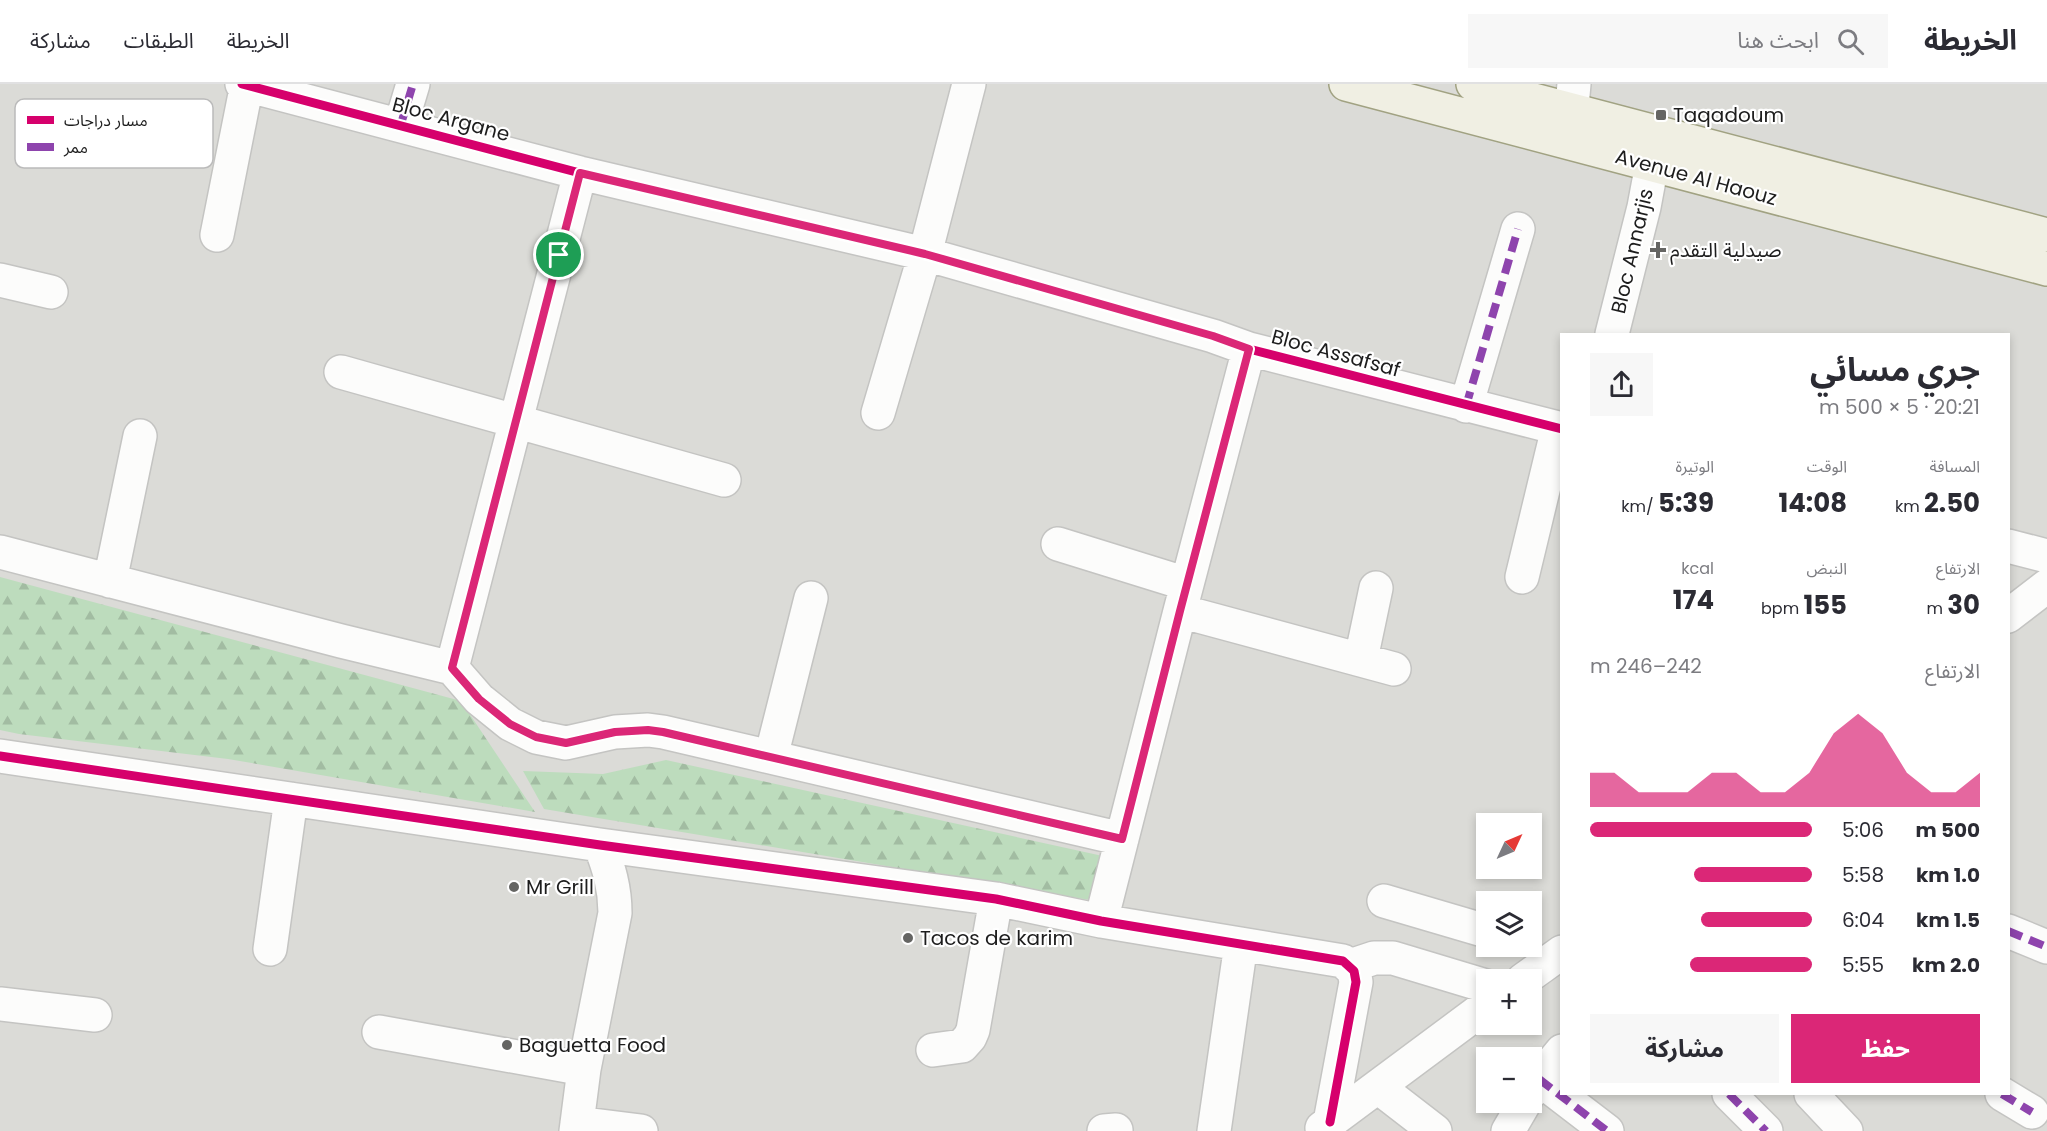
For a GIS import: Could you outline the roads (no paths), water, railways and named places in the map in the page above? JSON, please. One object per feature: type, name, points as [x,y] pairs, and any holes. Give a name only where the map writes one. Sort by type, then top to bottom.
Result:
[{"type":"main road","name":"Avenue Al Haouz","points":[[1346,84],[2047,269]]},
{"type":"main road","name":"Avenue Al Haouz","points":[[1473,84],[1572,97],[1658,132],[2047,236]]},
{"type":"street","points":[[217,235],[245,84]]},
{"type":"street","name":"Bloc Argane","points":[[245,84],[580,173]]},
{"type":"street","points":[[401,124],[413,84]]},
{"type":"street","points":[[878,413],[925,254],[969,84]]},
{"type":"street","points":[[1568,143],[1572,97]]},
{"type":"street","name":"Bloc Annarjis","points":[[1612,333],[1644,207],[1658,132]]},
{"type":"street","points":[[452,668],[580,173]]},
{"type":"street","name":"Bloc Assafsaf","points":[[580,173],[925,254],[1213,336],[1249,349],[1560,429]]},
{"type":"street","points":[[1466,406],[1518,229]]},
{"type":"street","points":[[0,280],[51,292]]},
{"type":"street","points":[[1101,921],[1249,349]]},
{"type":"street","points":[[341,372],[724,480]]},
{"type":"street","points":[[1522,577],[1560,429]]},
{"type":"street","points":[[110,581],[140,436]]},
{"type":"street","points":[[1058,544],[1183,597],[1394,669]]},
{"type":"street","points":[[2010,547],[2047,556]]},
{"type":"street","points":[[0,552],[452,668],[479,699],[502,718],[536,737],[566,743],[615,732],[648,730],[1122,839]]},
{"type":"street","points":[[2010,614],[2047,586]]},
{"type":"street","points":[[1361,659],[1376,588]]},
{"type":"street","points":[[771,757],[811,598]]},
{"type":"street","points":[[0,756],[600,845],[996,899],[1101,921],[1343,961],[1354,971],[1356,982],[1324,1126]]},
{"type":"street","points":[[270,949],[291,799]]},
{"type":"street","points":[[600,845],[611,874],[615,894],[615,913],[584,1069],[576,1127],[641,1131]]},
{"type":"street","points":[[933,1050],[962,1046],[973,1030],[996,899]]},
{"type":"street","points":[[1384,901],[1476,928]]},
{"type":"street","points":[[2010,932],[2047,947]]},
{"type":"street","points":[[1214,1131],[1241,944]]},
{"type":"street","points":[[1533,969],[1551,949]]},
{"type":"street","points":[[1350,966],[1374,958],[1394,958],[1476,983]]},
{"type":"street","points":[[0,1004],[95,1015]]},
{"type":"street","points":[[1324,1126],[1476,1014]]},
{"type":"street","points":[[379,1032],[584,1069]]},
{"type":"street","points":[[1542,1078],[1560,1054]]},
{"type":"street","points":[[1378,1087],[1435,1131]]},
{"type":"street","points":[[1730,1095],[1766,1131]]},
{"type":"street","points":[[1812,1095],[1846,1131]]},
{"type":"street","points":[[2004,1095],[2032,1112]]},
{"type":"street","points":[[1542,1096],[1607,1131]]},
{"type":"street","points":[[1508,1131],[1519,1113]]},
{"type":"place","name":"Taqadoum","points":[[1661,115]]},
{"type":"place","name":"صيدلية التقدم","points":[[1658,250]]},
{"type":"place","name":"Mr Grill","points":[[514,887]]},
{"type":"place","name":"Tacos de karim","points":[[908,938]]},
{"type":"place","name":"Baguetta Food","points":[[507,1045]]}]
